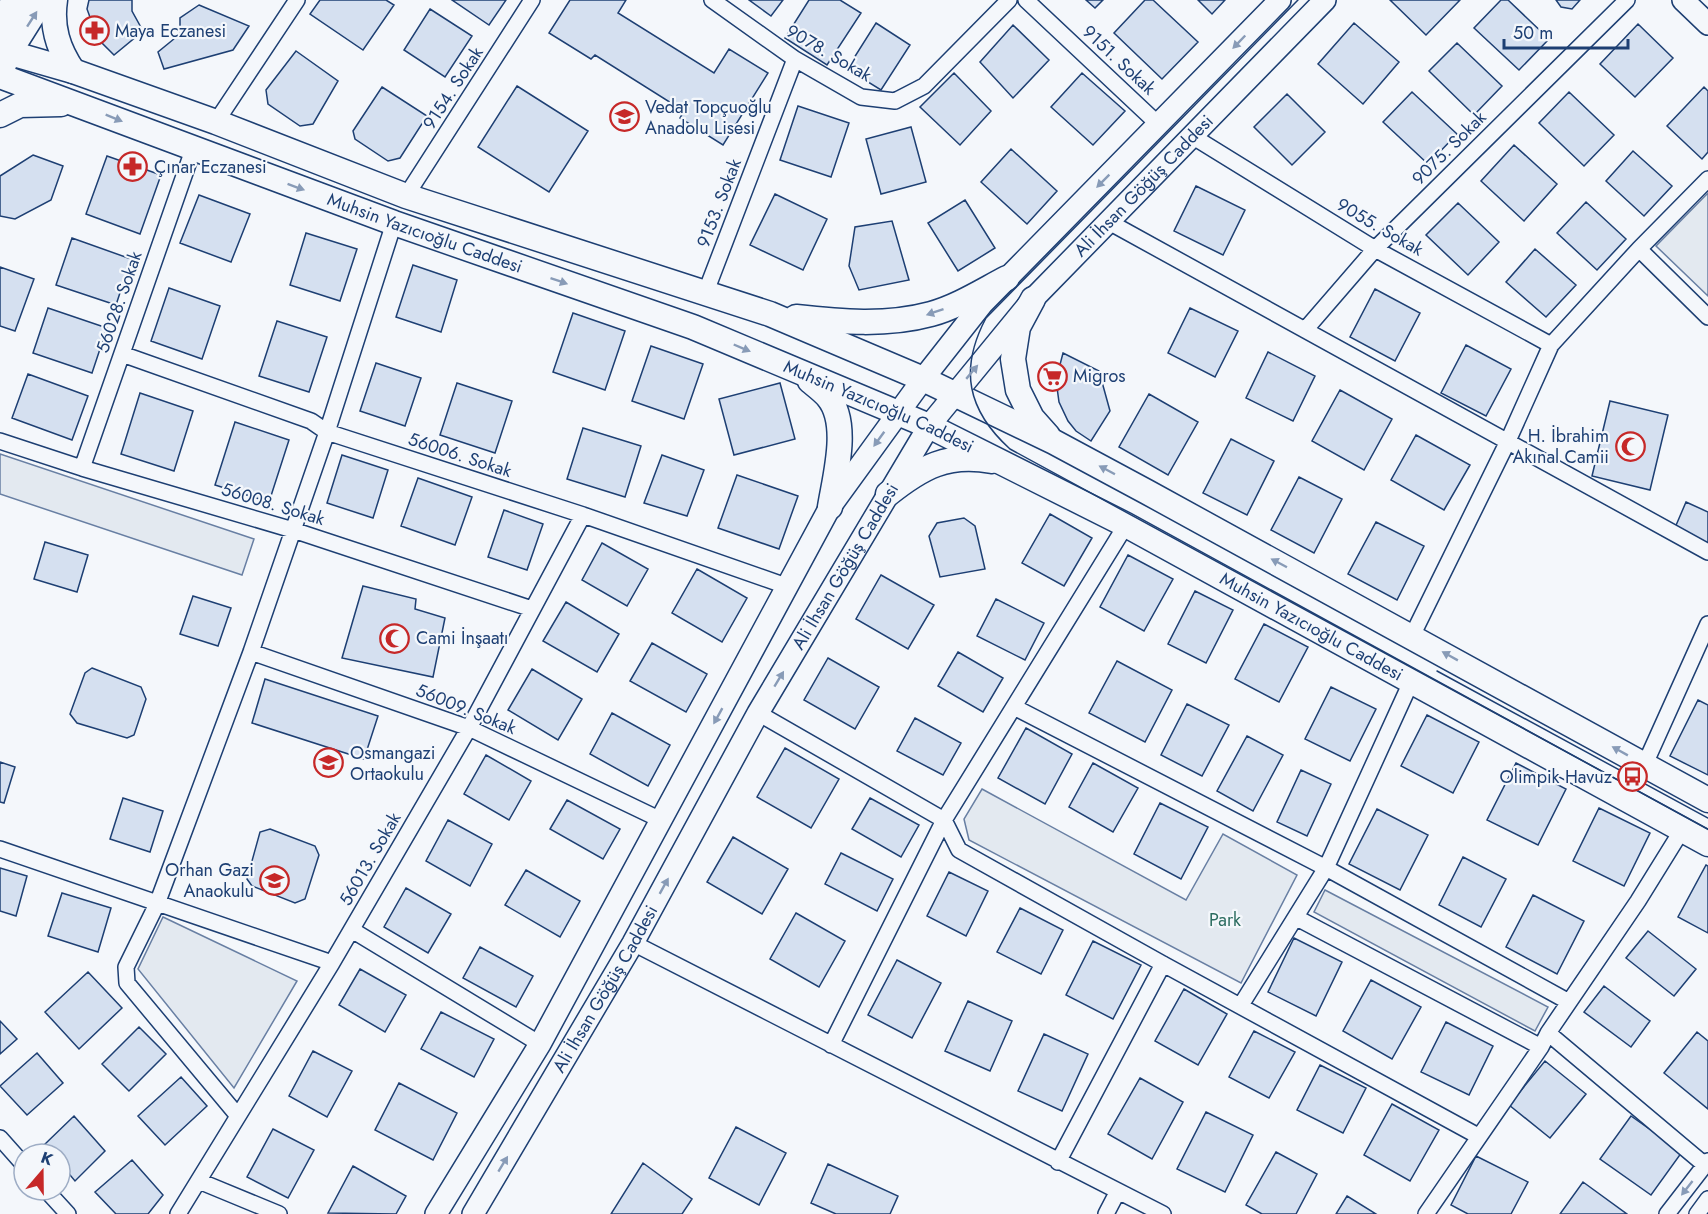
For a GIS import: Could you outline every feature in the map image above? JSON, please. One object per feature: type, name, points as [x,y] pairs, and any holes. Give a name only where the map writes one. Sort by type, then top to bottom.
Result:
[{"type":"main road","points":[[0,15],[22,0]]},
{"type":"main road","points":[[0,77],[3,46],[22,0]]},
{"type":"main road","points":[[3,46],[44,0]]},
{"type":"main road","points":[[55,0],[54,31],[64,57],[73,72]]},
{"type":"main road","name":"Ali İhsan Göğüş Caddesi","points":[[436,1214],[540,1044],[789,587],[830,507],[923,379],[982,304],[1280,0]]},
{"type":"main road","name":"Ali İhsan Göğüş Caddesi","points":[[473,1214],[633,943],[759,713],[929,426],[1033,299],[1325,0]]},
{"type":"main road","points":[[1683,0],[1708,24]]},
{"type":"main road","name":"Muhsin Yazıcıoğlu Caddesi","points":[[3,46],[216,122],[406,196],[770,314],[923,379],[1054,442],[1708,800]]},
{"type":"main road","name":"Muhsin Yazıcıoğlu Caddesi","points":[[0,77],[84,106],[193,150],[394,223],[693,327],[929,426],[1126,525],[1708,844]]},
{"type":"main road","points":[[0,115],[20,105],[84,106]]},
{"type":"main road","points":[[770,314],[832,321],[886,322],[931,314],[1007,278]]},
{"type":"main road","points":[[1033,299],[1018,327],[1013,359],[1017,390],[1032,418],[1054,442]]},
{"type":"main road","points":[[800,372],[829,398],[840,424],[839,453],[830,507]]},
{"type":"main road","points":[[888,494],[913,474],[943,462],[975,458],[1007,464]]},
{"type":"street","points":[[216,122],[297,0]]},
{"type":"street","name":"9154. Sokak","points":[[406,196],[532,0]]},
{"type":"street","name":"9078. Sokak","points":[[712,0],[795,59],[861,97],[895,101],[924,86],[1005,1]]},
{"type":"street","name":"9151. Sokak","points":[[1026,0],[1159,125]]},
{"type":"street","name":"9075. Sokak","points":[[1305,330],[1375,249],[1627,0]]},
{"type":"street","name":"9153. Sokak","points":[[705,294],[795,59]]},
{"type":"street","name":"9055. Sokak","points":[[1192,136],[1375,249],[1551,345]]},
{"type":"street","name":"56028. Sokak","points":[[82,468],[193,150]]},
{"type":"street","points":[[1412,636],[1551,345],[1639,249],[1708,179]]},
{"type":"street","points":[[1109,222],[1708,552]]},
{"type":"street","points":[[238,1116],[127,983],[126,968],[157,904],[251,651],[327,432],[394,223]]},
{"type":"street","points":[[1639,249],[1708,317]]},
{"type":"street","name":"56006. Sokak","points":[[122,354],[311,421],[327,432],[583,515],[789,587]]},
{"type":"street","name":"56008. Sokak","points":[[0,441],[82,468],[293,530],[532,609]]},
{"type":"street","name":"56013. Sokak","points":[[178,1214],[352,930],[469,728],[583,515]]},
{"type":"street","points":[[831,1045],[944,820],[1126,525]]},
{"type":"street","points":[[1645,764],[1708,624]]},
{"type":"street","name":"56009. Sokak","points":[[251,651],[469,728],[661,820]]},
{"type":"street","points":[[1241,1005],[1326,868],[1411,682]]},
{"type":"street","points":[[1014,707],[1326,868],[1569,1002]]},
{"type":"street","points":[[759,713],[944,820],[959,850],[1478,1136]]},
{"type":"street","points":[[1426,1214],[1541,1047],[1682,830]]},
{"type":"street","points":[[0,849],[332,963]]},
{"type":"street","points":[[1297,918],[1541,1047]]},
{"type":"street","points":[[352,930],[540,1044]]},
{"type":"street","points":[[633,943],[1163,1214]]},
{"type":"street","points":[[1058,1162],[1163,964]]},
{"type":"street","points":[[1548,1033],[1706,1163],[1667,1214]]},
{"type":"street","points":[[0,1138],[12,1152]]},
{"type":"street","points":[[199,1181],[279,1214]]},
{"type":"street","points":[[1106,1214],[1118,1191]]},
{"type":"street","points":[[57,1202],[68,1214]]},
{"type":"green space","points":[[1708,193],[1708,296],[1656,246]]},
{"type":"green space","points":[[0,454],[254,539],[242,575],[0,494]]},
{"type":"green space","name":"Park","points":[[982,789],[1186,900],[1223,834],[1297,875],[1241,983],[969,840],[964,819]]},
{"type":"green space","points":[[1325,890],[1548,1007],[1535,1031],[1314,912]]},
{"type":"green space","points":[[163,917],[297,981],[234,1088],[138,969]]},
{"type":"building","points":[[89,0],[132,0],[132,11],[143,31],[114,55],[98,39],[87,9]]},
{"type":"building","points":[[320,0],[386,0],[394,5],[363,50],[310,14]]},
{"type":"building","points":[[452,0],[506,0],[489,25]]},
{"type":"building","points":[[570,0],[626,0],[618,13],[714,73],[729,49],[768,73],[723,145],[680,118],[684,111],[595,55],[591,59],[549,33]]},
{"type":"building","points":[[749,0],[783,0],[771,16]]},
{"type":"building","points":[[809,0],[840,0],[861,13],[827,65],[785,38]]},
{"type":"building","points":[[1086,0],[1103,0],[1095,8]]},
{"type":"building","points":[[1145,0],[1153,0],[1198,42],[1162,79],[1114,33]]},
{"type":"building","points":[[1198,0],[1225,0],[1212,14]]},
{"type":"building","points":[[1390,0],[1460,0],[1426,35]]},
{"type":"building","points":[[1501,0],[1508,0],[1549,39],[1519,70],[1474,28]]},
{"type":"building","points":[[1556,0],[1580,0],[1572,9],[1561,7]]},
{"type":"building","points":[[199,5],[249,26],[233,50],[164,69],[158,52],[180,34],[180,18]]},
{"type":"building","points":[[430,9],[472,36],[445,77],[404,50]]},
{"type":"building","points":[[876,23],[910,45],[881,90],[847,69]]},
{"type":"building","points":[[1354,23],[1399,62],[1363,104],[1318,64]]},
{"type":"building","points":[[1638,24],[1673,58],[1635,97],[1600,64]]},
{"type":"building","points":[[1013,25],[1049,60],[1013,98],[980,62]]},
{"type":"building","points":[[1457,43],[1502,86],[1474,115],[1429,71]]},
{"type":"building","points":[[296,51],[338,81],[313,124],[300,126],[268,104],[266,90]]},
{"type":"building","points":[[954,73],[991,111],[960,145],[920,107]]},
{"type":"building","points":[[1082,73],[1125,111],[1093,145],[1051,107]]},
{"type":"building","points":[[517,86],[588,131],[549,192],[478,147]]},
{"type":"building","points":[[382,87],[427,116],[400,158],[388,161],[355,139],[353,131]]},
{"type":"building","points":[[1704,87],[1708,91],[1708,152],[1702,159],[1667,126]]},
{"type":"building","points":[[1412,92],[1457,134],[1428,164],[1383,122]]},
{"type":"building","points":[[1569,92],[1614,135],[1584,166],[1539,123]]},
{"type":"building","points":[[1287,94],[1325,132],[1292,165],[1254,127]]},
{"type":"building","points":[[798,106],[849,123],[831,177],[780,160]]},
{"type":"building","points":[[911,127],[926,182],[881,194],[866,139]]},
{"type":"building","points":[[1514,145],[1557,184],[1524,221],[1481,181]]},
{"type":"building","points":[[1011,149],[1057,191],[1027,224],[981,182]]},
{"type":"building","points":[[1633,151],[1672,186],[1644,216],[1606,181]]},
{"type":"building","points":[[33,155],[63,166],[51,200],[15,219],[0,216],[0,176]]},
{"type":"building","points":[[107,156],[161,175],[140,234],[86,214]]},
{"type":"building","points":[[1196,186],[1245,210],[1223,255],[1174,231]]},
{"type":"building","points":[[775,194],[827,219],[803,270],[750,245]]},
{"type":"building","points":[[199,195],[250,214],[231,262],[180,243]]},
{"type":"building","points":[[965,200],[995,248],[958,271],[928,223]]},
{"type":"building","points":[[1586,202],[1626,239],[1597,270],[1557,233]]},
{"type":"building","points":[[1458,203],[1499,242],[1468,275],[1426,235]]},
{"type":"building","points":[[892,221],[909,280],[859,290],[849,266],[855,227]]},
{"type":"building","points":[[306,233],[357,249],[340,301],[290,285]]},
{"type":"building","points":[[72,238],[131,259],[116,305],[56,285]]},
{"type":"building","points":[[1535,249],[1576,285],[1546,317],[1506,282]]},
{"type":"building","points":[[413,265],[457,280],[441,332],[396,317]]},
{"type":"building","points":[[0,267],[34,279],[15,331],[0,326]]},
{"type":"building","points":[[169,288],[220,306],[202,359],[151,341]]},
{"type":"building","points":[[1375,289],[1420,313],[1395,361],[1350,337]]},
{"type":"building","points":[[48,308],[107,328],[92,373],[33,353]]},
{"type":"building","points":[[1190,308],[1238,331],[1215,377],[1168,353]]},
{"type":"building","points":[[573,313],[625,331],[605,390],[553,372]]},
{"type":"building","points":[[277,321],[327,337],[309,392],[259,376]]},
{"type":"building","points":[[1466,345],[1511,369],[1486,416],[1441,393]]},
{"type":"building","points":[[651,346],[703,364],[684,419],[632,401]]},
{"type":"building","points":[[1268,352],[1315,376],[1293,421],[1246,398]]},
{"type":"building","points":[[1063,353],[1099,371],[1110,411],[1091,441],[1076,431],[1068,421],[1059,402],[1056,380]]},
{"type":"building","points":[[376,363],[421,378],[405,426],[360,411]]},
{"type":"building","points":[[28,374],[88,396],[72,440],[12,418]]},
{"type":"building","points":[[457,383],[512,401],[495,453],[440,435]]},
{"type":"building","points":[[780,383],[795,439],[734,455],[719,399]]},
{"type":"building","points":[[1340,390],[1392,419],[1364,470],[1312,441]]},
{"type":"building","points":[[140,393],[193,411],[174,471],[121,454]]},
{"type":"building","points":[[1149,394],[1198,422],[1168,475],[1119,447]]},
{"type":"building","name":"H. İbrahim Akınal Camii","points":[[1610,401],[1668,415],[1650,490],[1592,476]]},
{"type":"building","points":[[235,422],[289,440],[269,502],[215,485]]},
{"type":"building","points":[[583,428],[641,446],[625,497],[567,479]]},
{"type":"building","points":[[1416,435],[1470,465],[1444,510],[1391,480]]},
{"type":"building","points":[[1231,439],[1274,461],[1247,515],[1203,493]]},
{"type":"building","points":[[342,455],[388,470],[373,518],[327,503]]},
{"type":"building","points":[[662,455],[704,470],[687,516],[644,503]]},
{"type":"building","points":[[737,475],[798,496],[779,549],[718,528]]},
{"type":"building","points":[[1299,477],[1342,499],[1314,553],[1271,530]]},
{"type":"building","points":[[418,478],[472,497],[455,545],[401,526]]},
{"type":"building","points":[[1686,502],[1708,512],[1708,545],[1674,530]]},
{"type":"building","points":[[504,510],[543,524],[527,570],[488,557]]},
{"type":"building","points":[[1050,514],[1092,538],[1064,586],[1022,563]]},
{"type":"building","points":[[964,518],[975,526],[985,569],[940,577],[929,536],[937,523]]},
{"type":"building","points":[[1376,522],[1424,546],[1397,600],[1348,574]]},
{"type":"building","points":[[45,542],[88,555],[77,592],[34,579]]},
{"type":"building","points":[[602,543],[648,569],[627,606],[582,580]]},
{"type":"building","points":[[1128,555],[1173,579],[1144,631],[1100,607]]},
{"type":"building","points":[[697,569],[747,598],[722,642],[672,613]]},
{"type":"building","points":[[881,575],[934,605],[908,649],[856,619]]},
{"type":"building","name":"Cami İnşaatı","points":[[363,586],[416,599],[415,609],[445,618],[433,677],[342,658]]},
{"type":"building","points":[[1195,591],[1233,610],[1206,663],[1168,644]]},
{"type":"building","points":[[193,596],[231,608],[218,646],[180,634]]},
{"type":"building","points":[[996,599],[1044,623],[1025,660],[977,636]]},
{"type":"building","points":[[566,602],[619,634],[597,672],[543,641]]},
{"type":"building","points":[[1264,624],[1308,647],[1279,702],[1235,679]]},
{"type":"building","points":[[652,643],[707,674],[686,712],[630,681]]},
{"type":"building","points":[[958,652],[1003,678],[983,712],[938,686]]},
{"type":"building","points":[[828,658],[879,687],[855,729],[804,700]]},
{"type":"building","points":[[1117,661],[1172,690],[1145,742],[1089,713]]},
{"type":"building","points":[[92,668],[141,687],[146,699],[134,735],[127,738],[77,723],[70,714],[85,673]]},
{"type":"building","points":[[532,669],[582,699],[558,740],[508,710]]},
{"type":"building","points":[[265,679],[378,716],[364,759],[252,723]]},
{"type":"building","points":[[1331,687],[1376,709],[1350,761],[1305,739]]},
{"type":"building","points":[[1698,700],[1708,705],[1708,775],[1670,756]]},
{"type":"building","points":[[1187,704],[1229,725],[1202,776],[1161,755]]},
{"type":"building","points":[[612,713],[670,745],[648,786],[590,754]]},
{"type":"building","points":[[1427,715],[1479,742],[1453,793],[1401,766]]},
{"type":"building","points":[[915,718],[961,743],[943,775],[897,751]]},
{"type":"building","points":[[1026,728],[1072,754],[1045,804],[998,778]]},
{"type":"building","points":[[1247,736],[1283,755],[1253,811],[1217,791]]},
{"type":"building","points":[[785,748],[839,779],[811,828],[757,797]]},
{"type":"building","points":[[486,755],[531,781],[509,820],[464,794]]},
{"type":"building","points":[[0,762],[15,767],[4,803],[0,802]]},
{"type":"building","points":[[1093,763],[1138,788],[1113,832],[1069,807]]},
{"type":"building","points":[[1516,763],[1566,789],[1538,845],[1487,820]]},
{"type":"building","points":[[1301,770],[1331,784],[1307,836],[1277,822]]},
{"type":"building","points":[[123,798],[163,811],[150,852],[110,839]]},
{"type":"building","points":[[870,798],[919,825],[901,857],[852,829]]},
{"type":"building","points":[[567,800],[620,829],[603,859],[550,829]]},
{"type":"building","points":[[1160,803],[1208,827],[1181,879],[1134,854]]},
{"type":"building","points":[[1599,808],[1650,833],[1624,886],[1573,861]]},
{"type":"building","points":[[1377,809],[1428,835],[1400,890],[1349,864]]},
{"type":"building","points":[[448,820],[492,844],[470,886],[426,861]]},
{"type":"building","points":[[270,829],[315,846],[319,855],[305,899],[295,903],[252,886],[247,879],[260,832]]},
{"type":"building","points":[[733,837],[788,869],[762,914],[707,882]]},
{"type":"building","points":[[841,853],[893,879],[877,911],[825,884]]},
{"type":"building","points":[[1463,857],[1506,879],[1481,927],[1439,905]]},
{"type":"building","points":[[1706,865],[1708,866],[1708,933],[1678,917]]},
{"type":"building","points":[[0,868],[27,876],[16,916],[0,911]]},
{"type":"building","points":[[526,870],[580,901],[560,937],[505,905]]},
{"type":"building","points":[[949,872],[988,891],[966,936],[927,916]]},
{"type":"building","points":[[406,888],[451,914],[428,953],[384,927]]},
{"type":"building","points":[[62,893],[111,908],[98,952],[48,936]]},
{"type":"building","points":[[1533,895],[1584,921],[1557,974],[1506,947]]},
{"type":"building","points":[[1020,908],[1063,930],[1041,974],[997,952]]},
{"type":"building","points":[[796,913],[845,941],[819,987],[770,959]]},
{"type":"building","points":[[1648,931],[1696,969],[1674,996],[1626,958]]},
{"type":"building","points":[[1294,938],[1342,962],[1316,1016],[1268,992]]},
{"type":"building","points":[[1093,941],[1141,965],[1113,1019],[1066,995]]},
{"type":"building","points":[[480,947],[533,976],[516,1007],[463,978]]},
{"type":"building","points":[[897,960],[941,983],[912,1038],[868,1015]]},
{"type":"building","points":[[360,969],[406,995],[385,1032],[339,1005]]},
{"type":"building","points":[[88,972],[122,1008],[79,1049],[45,1012]]},
{"type":"building","points":[[1371,980],[1421,1007],[1392,1059],[1343,1031]]},
{"type":"building","points":[[1604,986],[1650,1021],[1631,1047],[1584,1012]]},
{"type":"building","points":[[1184,989],[1227,1014],[1198,1065],[1155,1041]]},
{"type":"building","points":[[968,1001],[1012,1021],[990,1071],[945,1051]]},
{"type":"building","points":[[441,1012],[494,1039],[474,1077],[421,1049]]},
{"type":"building","points":[[0,1021],[17,1039],[0,1054]]},
{"type":"building","points":[[1446,1022],[1493,1046],[1469,1095],[1421,1072]]},
{"type":"building","points":[[139,1027],[166,1054],[129,1091],[102,1064]]},
{"type":"building","points":[[1254,1031],[1295,1052],[1269,1098],[1229,1077]]},
{"type":"building","points":[[1697,1032],[1708,1041],[1708,1109],[1664,1073]]},
{"type":"building","points":[[1044,1034],[1088,1054],[1062,1111],[1018,1091]]},
{"type":"building","points":[[313,1051],[352,1071],[327,1117],[289,1096]]},
{"type":"building","points":[[37,1053],[63,1083],[27,1115],[0,1086]]},
{"type":"building","points":[[1545,1061],[1586,1094],[1550,1138],[1509,1105]]},
{"type":"building","points":[[1320,1065],[1366,1088],[1343,1133],[1297,1110]]},
{"type":"building","points":[[181,1077],[207,1106],[165,1145],[138,1116]]},
{"type":"building","points":[[1140,1078],[1183,1102],[1152,1159],[1108,1134]]},
{"type":"building","points":[[399,1083],[457,1113],[433,1160],[375,1130]]},
{"type":"building","points":[[1392,1104],[1439,1130],[1410,1181],[1364,1155]]},
{"type":"building","points":[[1206,1112],[1253,1135],[1225,1192],[1177,1169]]},
{"type":"building","points":[[74,1116],[105,1151],[75,1181],[72,1177],[72,1142],[47,1142]]},
{"type":"building","points":[[1631,1116],[1682,1152],[1651,1195],[1600,1159]]},
{"type":"building","points":[[736,1127],[786,1153],[759,1205],[709,1178]]},
{"type":"building","points":[[273,1129],[314,1150],[288,1198],[247,1177]]},
{"type":"building","points":[[1276,1152],[1317,1174],[1296,1214],[1262,1214],[1246,1205]]},
{"type":"building","points":[[1476,1156],[1528,1182],[1511,1214],[1468,1214],[1451,1205]]},
{"type":"building","points":[[132,1160],[163,1195],[148,1214],[116,1214],[95,1192]]},
{"type":"building","points":[[643,1163],[692,1199],[682,1214],[611,1214]]},
{"type":"building","points":[[828,1164],[898,1196],[890,1214],[836,1214],[811,1203]]},
{"type":"building","points":[[353,1166],[406,1196],[396,1214],[328,1213]]},
{"type":"building","points":[[1583,1182],[1627,1214],[1560,1214]]},
{"type":"building","points":[[1347,1196],[1376,1214],[1336,1214]]},
{"type":"tram line","points":[[1298,0],[986,318],[972,354],[970,372],[976,404],[984,419],[1010,449],[1708,829]]},
{"type":"tram line","points":[[1437,671],[1708,818]]},
{"type":"place","name":"Maya Eczanesi","points":[[94,31]]},
{"type":"place","name":"Vedat Topçuoğlu Anadolu Lisesi","points":[[624,117]]},
{"type":"place","name":"Çınar Eczanesi","points":[[133,167]]},
{"type":"place","name":"Migros","points":[[1052,376]]},
{"type":"place","name":"H. İbrahim Akınal Camii","points":[[1630,446]]},
{"type":"place","name":"Cami İnşaatı","points":[[395,638]]},
{"type":"place","name":"Osmangazi Ortaokulu","points":[[329,763]]},
{"type":"place","name":"Olimpik Havuz","points":[[1633,777]]},
{"type":"place","name":"Orhan Gazi Anaokulu","points":[[275,880]]}]
